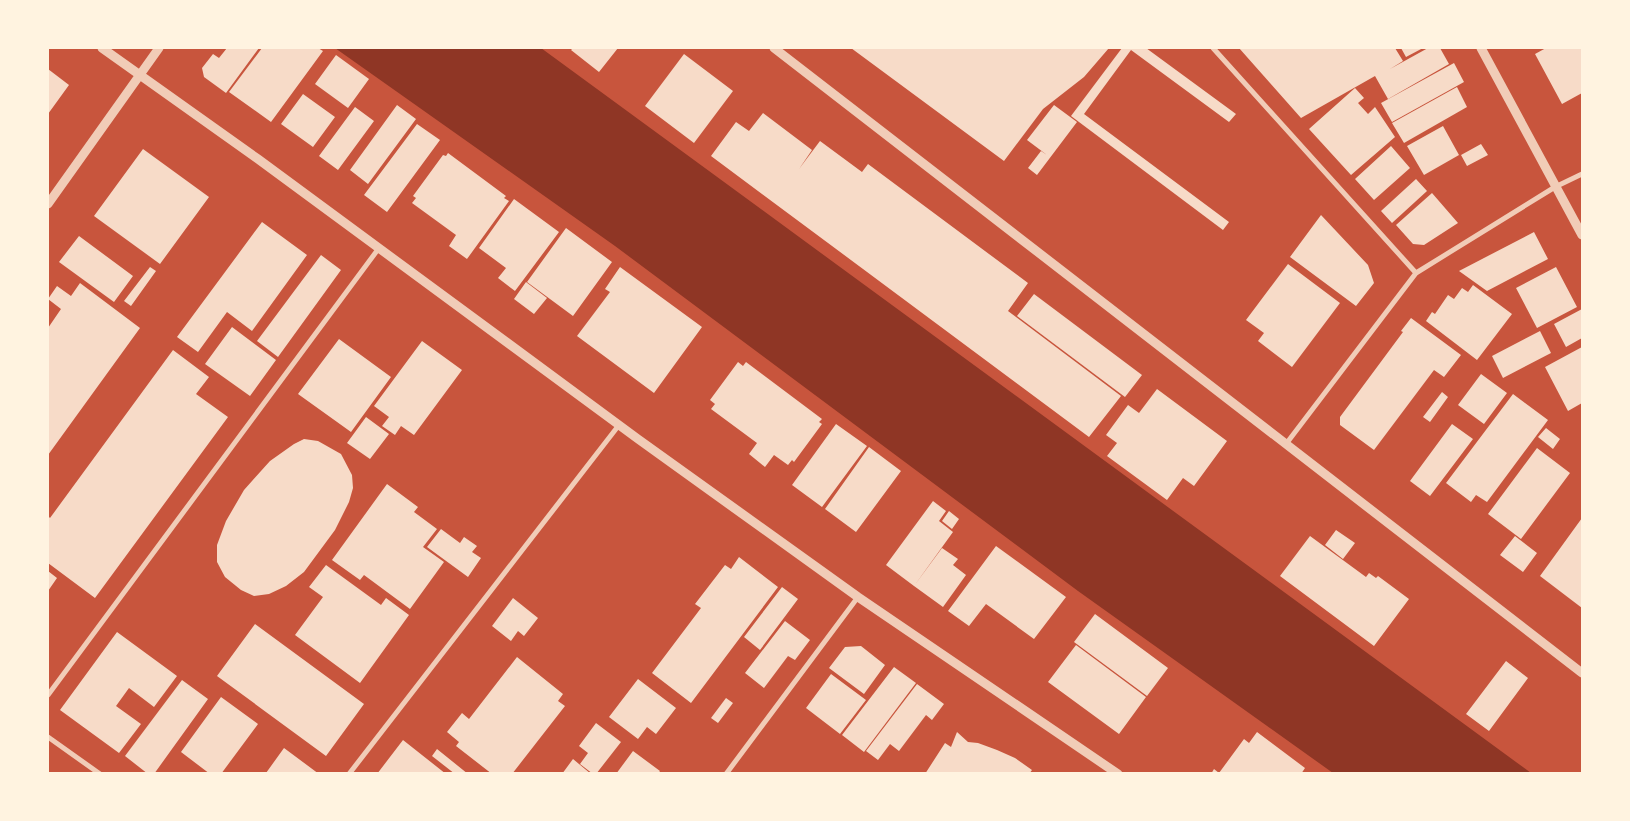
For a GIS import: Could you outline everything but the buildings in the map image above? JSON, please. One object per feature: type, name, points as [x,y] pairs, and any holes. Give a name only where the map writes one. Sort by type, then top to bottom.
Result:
[{"type":"street","points":[[102,48],[141,74],[619,425],[858,597],[1118,774]]},
{"type":"street","points":[[48,204],[159,48]]},
{"type":"street","points":[[774,48],[1582,673]]},
{"type":"street","points":[[1213,48],[1416,273]]},
{"type":"street","points":[[1481,48],[1582,235]]},
{"type":"street","points":[[1286,444],[1416,273],[1555,186],[1582,174]]},
{"type":"street","points":[[48,695],[379,248]]},
{"type":"street","points":[[350,774],[619,425]]},
{"type":"street","points":[[726,774],[858,597]]},
{"type":"street","points":[[48,737],[100,774]]},
{"type":"shaded area","points":[[335,48],[541,48],[1531,773],[1333,773],[1078,591],[615,246]]}]
